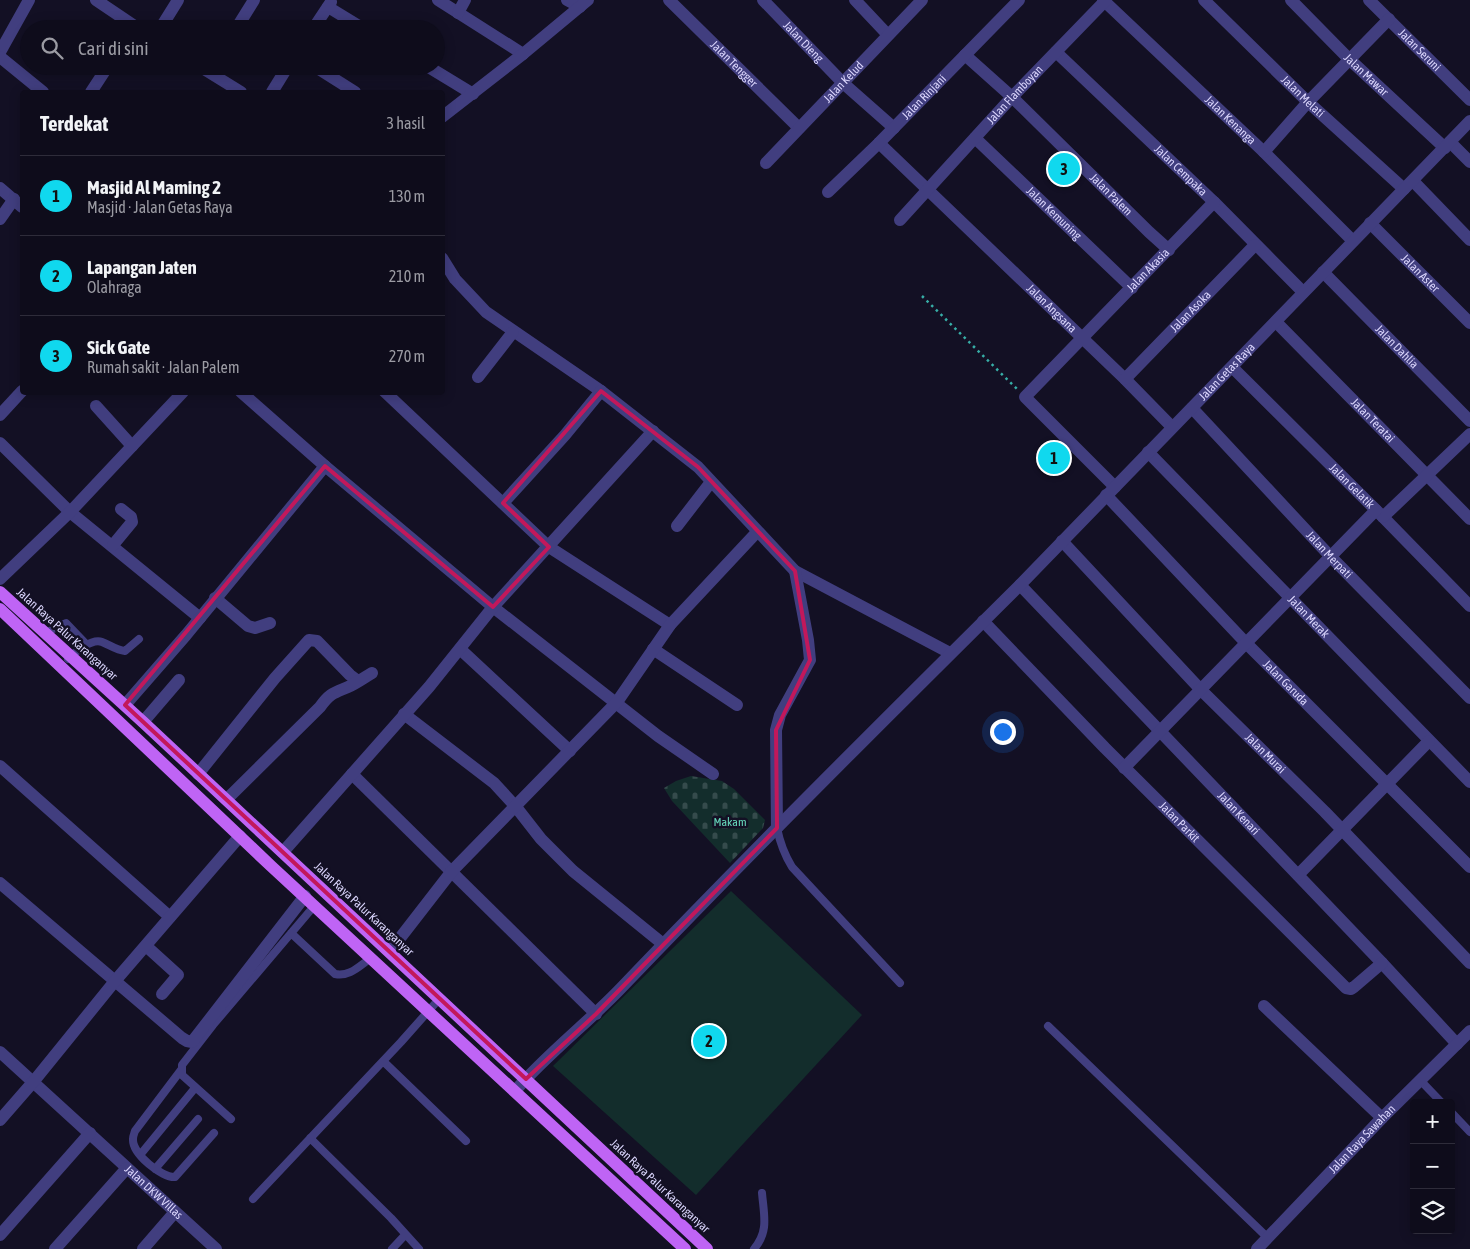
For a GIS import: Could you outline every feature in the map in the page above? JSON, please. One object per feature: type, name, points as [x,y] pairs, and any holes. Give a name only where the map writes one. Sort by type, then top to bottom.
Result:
[{"type":"main road","name":"Jalan Raya Palur Karanganyar","points":[[0,592],[125,705],[390,951],[707,1249]]},
{"type":"main road","points":[[0,609],[215,811],[235,842],[272,866],[370,958],[423,1017],[515,1092],[685,1249]]},
{"type":"main road","points":[[188,786],[198,774]]},
{"type":"main road","points":[[215,811],[226,799]]},
{"type":"main road","points":[[235,842],[251,822]]},
{"type":"main road","points":[[272,866],[283,852]]},
{"type":"street","points":[[0,52],[29,0]]},
{"type":"street","points":[[166,20],[178,0]]},
{"type":"street","points":[[242,20],[254,0]]},
{"type":"street","points":[[438,0],[523,54]]},
{"type":"street","points":[[458,13],[465,0]]},
{"type":"street","points":[[567,0],[584,4]]},
{"type":"street","name":"Jalan Tengger","points":[[669,0],[799,128]]},
{"type":"street","name":"Jalan Dieng","points":[[763,0],[843,83],[894,128]]},
{"type":"street","points":[[855,0],[888,35]]},
{"type":"street","name":"Jalan Kelud","points":[[766,163],[922,0]]},
{"type":"street","name":"Jalan Rinjani","points":[[828,192],[1020,0]]},
{"type":"street","name":"Jalan Melati","points":[[1204,0],[1308,102],[1408,185],[1470,240]]},
{"type":"street","name":"Jalan Mawar","points":[[1291,0],[1349,59],[1470,162]]},
{"type":"street","name":"Jalan Seruni","points":[[1369,0],[1470,100]]},
{"type":"street","name":"Jalan Flamboyan","points":[[900,220],[1012,97],[1104,1]]},
{"type":"street","name":"Jalan Kenanga","points":[[1104,1],[1264,152],[1353,241]]},
{"type":"street","points":[[102,2],[118,20]]},
{"type":"street","points":[[319,20],[330,4],[352,20]]},
{"type":"street","points":[[445,115],[584,4]]},
{"type":"street","points":[[1264,152],[1308,102],[1388,19]]},
{"type":"street","name":"Jalan Cempaka","points":[[1056,52],[1214,202],[1303,292]]},
{"type":"street","name":"Jalan Palem","points":[[965,55],[1012,97],[1169,250]]},
{"type":"street","points":[[0,57],[20,73]]},
{"type":"street","points":[[22,75],[41,90]]},
{"type":"street","points":[[92,90],[102,75]]},
{"type":"street","points":[[217,75],[238,90]]},
{"type":"street","points":[[273,90],[282,75]]},
{"type":"street","points":[[328,75],[352,90]]},
{"type":"street","points":[[442,75],[473,94]]},
{"type":"street","name":"Jalan Getas Raya","points":[[515,1092],[526,1079],[596,1014],[777,828],[1020,585],[1470,121]]},
{"type":"street","name":"Jalan Kemuning","points":[[975,138],[1132,288]]},
{"type":"street","name":"Jalan Angsana","points":[[879,143],[1081,339],[1125,379],[1172,427]]},
{"type":"street","points":[[0,188],[18,203],[0,219]]},
{"type":"street","name":"Jalan Akasia","points":[[1025,397],[1214,202]]},
{"type":"street","name":"Jalan Aster","points":[[1370,223],[1470,323]]},
{"type":"street","name":"Jalan Asoka","points":[[1125,379],[1255,245]]},
{"type":"street","points":[[445,263],[455,279],[486,312],[601,391],[698,467],[795,571],[950,653]]},
{"type":"street","name":"Jalan Dahlia","points":[[1323,272],[1470,420]]},
{"type":"street","name":"Jalan Teratai","points":[[1276,322],[1470,519]]},
{"type":"street","points":[[478,377],[513,332]]},
{"type":"street","name":"Jalan Gelatik","points":[[1232,367],[1470,606]]},
{"type":"street","points":[[503,503],[565,435],[601,391]]},
{"type":"street","points":[[0,415],[20,393]]},
{"type":"street","points":[[0,579],[70,512],[180,395]]},
{"type":"street","points":[[244,395],[325,466],[494,607],[658,736],[713,774]]},
{"type":"street","points":[[388,395],[549,547],[670,625]]},
{"type":"street","name":"Jalan Garuda","points":[[1025,397],[1245,642],[1470,867]]},
{"type":"street","points":[[96,406],[132,446]]},
{"type":"street","name":"Jalan Merpati","points":[[1192,408],[1330,556],[1470,698]]},
{"type":"street","points":[[283,852],[429,687],[494,607],[653,431]]},
{"type":"street","points":[[1124,768],[1330,556],[1379,513],[1426,476],[1470,434]]},
{"type":"street","points":[[0,443],[70,512],[113,545],[200,618]]},
{"type":"street","name":"Jalan Merak","points":[[1148,452],[1470,782]]},
{"type":"street","points":[[125,705],[200,618],[325,466]]},
{"type":"street","points":[[676,526],[711,482]]},
{"type":"street","points":[[113,545],[132,522],[131,517],[120,509]]},
{"type":"street","points":[[390,951],[452,871],[617,702],[670,625],[757,532]]},
{"type":"street","name":"Jalan Murai","points":[[1062,541],[1201,690],[1342,830],[1470,963]]},
{"type":"street","points":[[777,828],[776,730],[780,715],[810,660],[795,571]]},
{"type":"street","name":"Jalan Kenari","points":[[1020,585],[1161,730],[1457,1044]]},
{"type":"street","points":[[215,598],[248,626],[255,628],[270,622]]},
{"type":"street","name":"Jalan Parkit","points":[[983,621],[1124,768],[1346,988],[1354,987],[1382,963]]},
{"type":"street","points":[[198,774],[275,678],[309,640],[317,641],[358,681]]},
{"type":"street","points":[[460,649],[570,752]]},
{"type":"street","points":[[653,649],[736,705]]},
{"type":"street","points":[[226,799],[320,707],[329,695],[372,673]]},
{"type":"street","points":[[143,722],[179,680]]},
{"type":"street","points":[[404,714],[494,783],[541,839],[572,871],[663,944]]},
{"type":"street","points":[[1298,875],[1429,741]]},
{"type":"street","points":[[0,767],[170,917]]},
{"type":"street","points":[[352,774],[596,1014]]},
{"type":"street","points":[[0,1120],[34,1081],[114,981],[235,842]]},
{"type":"street","points":[[0,883],[182,1038],[192,1042],[305,896]]},
{"type":"street","points":[[146,946],[178,975],[162,994]]},
{"type":"street","points":[[1264,1006],[1382,1118]]},
{"type":"street","name":"Jalan Raya Sawahan","points":[[1257,1249],[1382,1118],[1470,1031]]},
{"type":"street","name":"Jalan DKW Villas","points":[[0,1052],[216,1249]]},
{"type":"street","points":[[0,1235],[90,1134]]},
{"type":"street","points":[[55,1249],[127,1168]]},
{"type":"street","points":[[143,1249],[176,1212]]},
{"type":"lane","points":[[45,633],[66,623],[87,645]]},
{"type":"lane","points":[[61,666],[70,656],[96,641],[101,641],[117,650],[125,651],[139,639]]},
{"type":"lane","points":[[777,828],[780,844],[792,867],[900,984]]},
{"type":"lane","points":[[214,1134],[175,1176],[169,1177],[140,1155],[132,1139],[135,1131],[213,1025],[315,905]]},
{"type":"lane","points":[[291,933],[335,974],[343,976],[350,973],[370,958]]},
{"type":"lane","points":[[253,1199],[440,998]]},
{"type":"lane","points":[[1048,1026],[1268,1238]]},
{"type":"lane","points":[[383,1061],[466,1141]]},
{"type":"lane","points":[[181,1070],[182,1074],[195,1088],[231,1120]]},
{"type":"lane","points":[[1420,1080],[1438,1099]]},
{"type":"lane","points":[[140,1155],[195,1088]]},
{"type":"lane","points":[[1455,1116],[1470,1132]]},
{"type":"lane","points":[[156,1169],[198,1119]]},
{"type":"lane","points":[[310,1138],[391,1218],[419,1249]]},
{"type":"lane","points":[[754,1249],[764,1232],[765,1221],[762,1194]]},
{"type":"lane","points":[[392,1249],[406,1235]]},
{"type":"path","points":[[922,296],[1025,397]]},
{"type":"highlighted area","points":[[601,391],[698,467],[795,571],[810,660],[776,730],[777,828],[596,1014],[526,1079],[125,705],[325,466],[493,607],[549,547],[503,503]]},
{"type":"green space","name":"Makam","points":[[691,776],[722,781],[734,789],[765,820],[763,828],[730,863],[672,801],[664,788],[676,781]]},
{"type":"green space","points":[[731,891],[862,1015],[696,1195],[553,1066]]},
{"type":"place","name":"Sick Gate","points":[[1064,169]]},
{"type":"place","name":"Masjid Al Maming 2","points":[[1054,458]]},
{"type":"place","name":"Lapangan Jaten","points":[[709,1041]]}]
